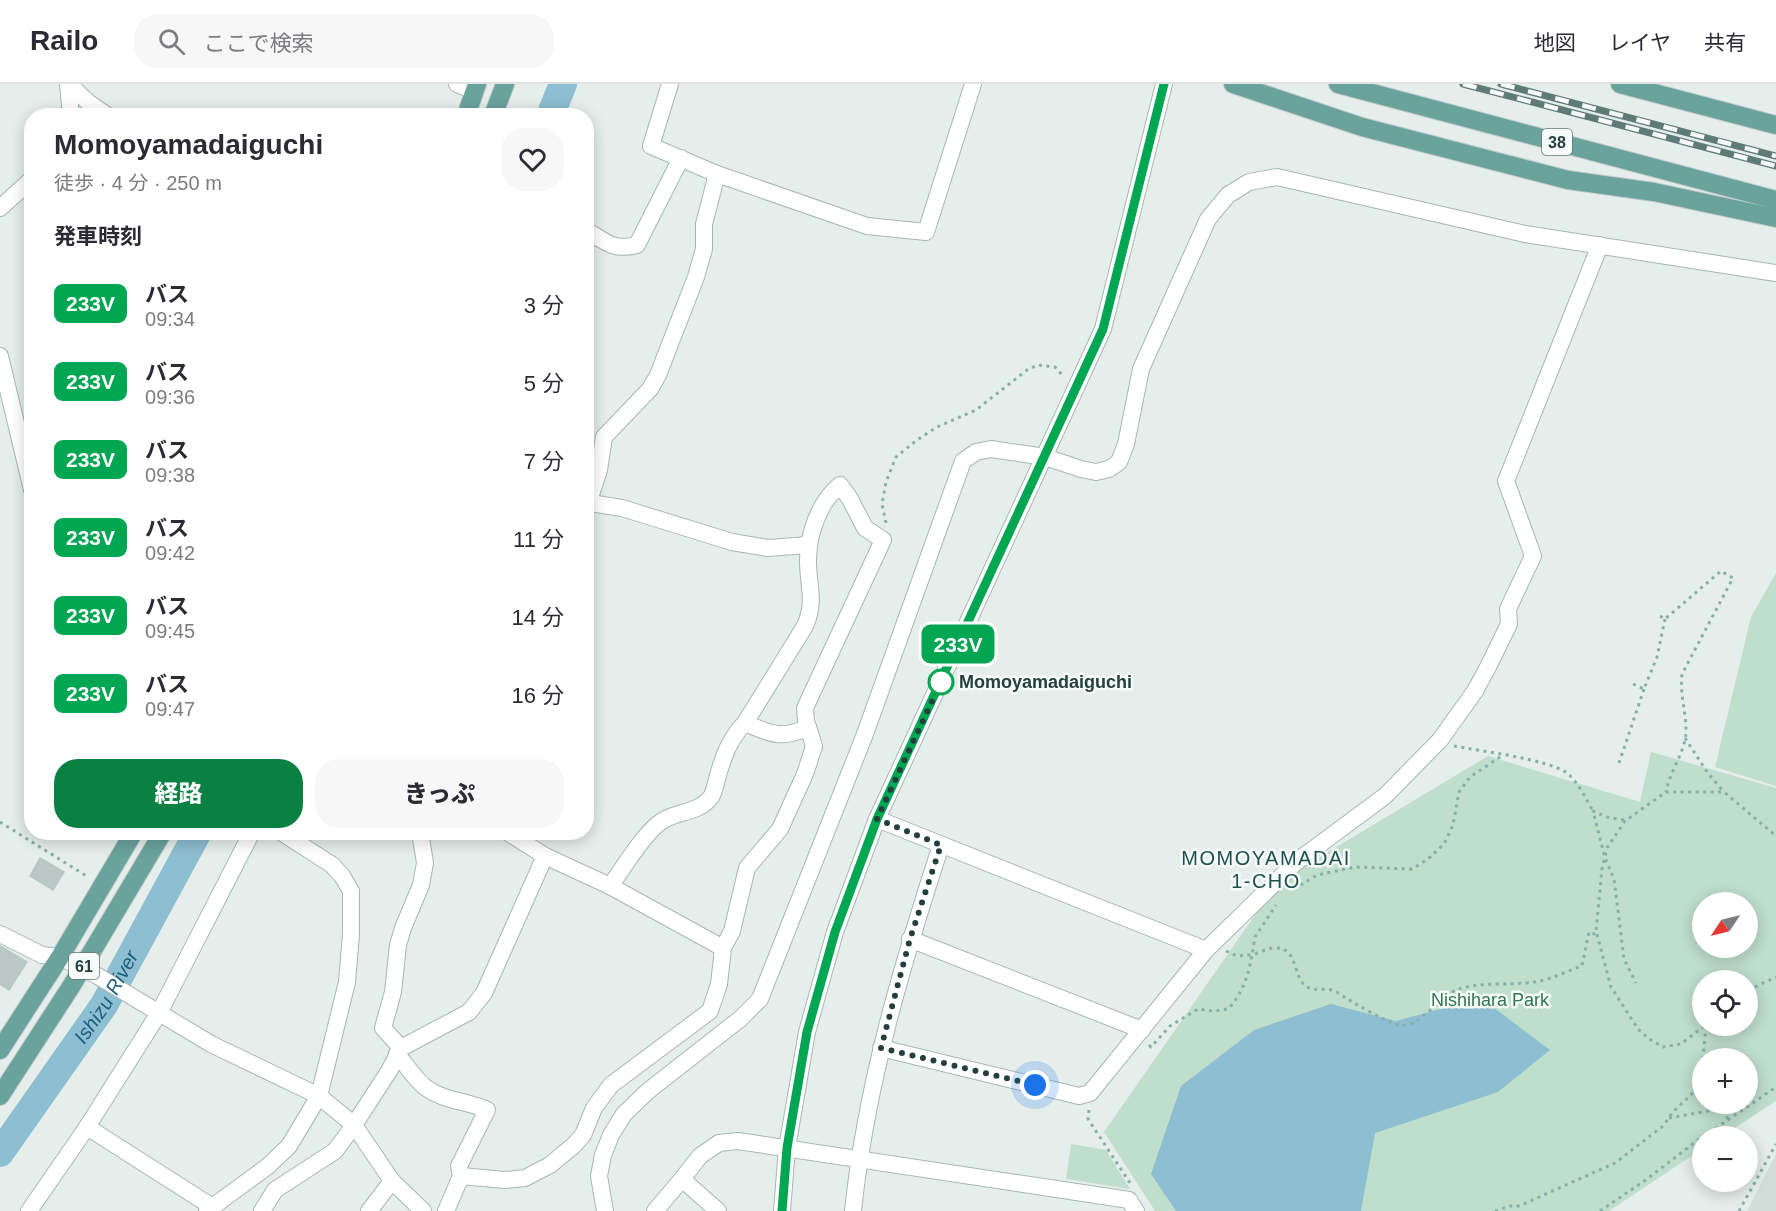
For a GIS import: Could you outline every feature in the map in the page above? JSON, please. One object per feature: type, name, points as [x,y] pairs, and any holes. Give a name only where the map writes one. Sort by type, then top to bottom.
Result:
[{"type":"main road","points":[[496,108],[505,84]]},
{"type":"main road","points":[[1233,84],[1362,127],[1557,177],[1654,192],[1776,218]]},
{"type":"main road","name":"38","points":[[1338,84],[1776,200]]},
{"type":"main road","points":[[1620,84],[1771,124]]},
{"type":"main road","points":[[1658,84],[1771,124]]},
{"type":"main road","points":[[469,108],[476,87]]},
{"type":"main road","name":"61","points":[[0,1050],[60,957],[129,840]]},
{"type":"main road","name":"61","points":[[0,1096],[82,968],[158,840]]},
{"type":"street","points":[[68,84],[70,108]]},
{"type":"street","points":[[68,84],[96,108]]},
{"type":"street","points":[[457,84],[476,87]]},
{"type":"street","points":[[670,84],[651,146],[717,174],[867,226],[926,232],[973,84]]},
{"type":"street","points":[[782,1211],[787,1148],[807,1032],[835,932],[877,819],[1103,329],[1164,84]]},
{"type":"street","points":[[594,235],[612,245],[623,248],[637,245],[681,158]]},
{"type":"street","points":[[594,487],[604,437],[650,389],[658,375],[696,277],[704,249],[704,224],[717,174]]},
{"type":"street","points":[[605,1211],[600,1176],[603,1155],[611,1134],[624,1114],[648,1091],[740,1019],[760,999],[865,734],[963,461],[976,452],[991,449],[1045,457],[1096,472],[1109,469],[1119,462],[1126,444],[1141,369],[1208,219],[1228,195],[1249,182],[1277,177],[1525,234],[1776,273]]},
{"type":"street","points":[[0,208],[24,186]]},
{"type":"street","points":[[881,1048],[1079,1096],[1090,1093],[1144,1036],[1206,950],[1278,882],[1296,861],[1385,796],[1440,740],[1475,691],[1488,667],[1509,624],[1508,609],[1533,556],[1506,481],[1600,245]]},
{"type":"street","points":[[0,356],[6,402],[24,463]]},
{"type":"street","points":[[461,1176],[505,1180],[525,1178],[550,1165],[583,1135],[594,1108],[611,1085],[711,1011],[719,984],[723,948],[732,931],[747,868],[780,829],[805,774],[814,746],[805,708],[883,540],[865,528],[840,485],[830,494],[820,511],[808,545],[812,612],[746,723],[733,735],[723,757],[713,794],[704,805],[695,810],[662,821],[647,836],[610,886]]},
{"type":"street","points":[[594,507],[632,510],[732,542],[768,548],[808,545]]},
{"type":"street","points":[[746,723],[772,735],[792,735],[808,727]]},
{"type":"street","points":[[877,819],[1206,950]]},
{"type":"street","points":[[29,1211],[87,1127],[159,1012],[248,840]]},
{"type":"street","points":[[87,1127],[209,1209],[268,1166],[289,1146],[319,1096],[347,982],[351,934],[351,891],[342,876],[332,865],[293,840]]},
{"type":"street","points":[[421,840],[425,862],[421,885],[398,945],[393,992],[383,1028],[426,1088],[457,1101],[472,1103],[488,1110],[459,1166],[461,1176],[446,1211]]},
{"type":"street","points":[[520,840],[545,856],[610,886],[723,948]]},
{"type":"street","points":[[853,1211],[858,1160],[881,1048],[910,939],[941,845]]},
{"type":"street","points":[[262,1211],[274,1190],[334,1151],[354,1125],[389,1071],[399,1051],[469,1012],[484,993],[545,856]]},
{"type":"street","points":[[0,934],[42,955],[60,957],[101,977],[211,1044],[319,1096],[354,1125],[392,1180],[423,1211]]},
{"type":"street","points":[[910,939],[1144,1036]]},
{"type":"street","points":[[655,1211],[700,1156],[719,1143],[738,1141],[1129,1200],[1136,1211]]},
{"type":"street","points":[[682,1179],[718,1211]]},
{"type":"street","points":[[369,1211],[392,1180]]},
{"type":"path","points":[[883,540],[887,529],[882,504],[886,482],[897,457],[917,440],[937,427],[976,410],[1027,370],[1038,365],[1055,367],[1076,389]]},
{"type":"path","points":[[1618,763],[1657,657],[1665,619],[1721,571],[1733,578],[1682,674],[1680,689],[1685,738],[1681,753],[1667,783],[1666,792]]},
{"type":"path","points":[[1660,616],[1665,619]]},
{"type":"path","points":[[1634,684],[1644,689]]},
{"type":"path","points":[[1685,738],[1707,772],[1724,792],[1776,836]]},
{"type":"path","points":[[1440,740],[1448,745],[1551,766],[1567,773],[1593,812],[1605,858],[1614,879],[1624,959],[1636,983]]},
{"type":"path","points":[[1288,893],[1317,875],[1355,867],[1412,869],[1428,859],[1444,844],[1453,825],[1459,792],[1470,777],[1503,755]]},
{"type":"path","points":[[1692,1036],[1681,1044],[1663,1047],[1649,1040],[1638,1029],[1611,987],[1597,935],[1602,869],[1607,848],[1625,820],[1666,792],[1724,792]]},
{"type":"path","points":[[1593,812],[1625,820]]},
{"type":"path","points":[[0,822],[24,838]]},
{"type":"path","points":[[27,840],[102,885]]},
{"type":"path","points":[[1144,1036],[1151,1047],[1170,1026],[1198,1009],[1213,1011],[1228,1009],[1239,997],[1248,977],[1255,937],[1280,899]]},
{"type":"path","points":[[1226,951],[1237,956],[1252,955],[1272,948],[1281,949],[1293,959],[1302,981],[1308,987],[1333,990],[1401,1026],[1413,1023],[1456,990],[1470,986],[1536,982],[1582,966],[1589,932],[1597,935]]},
{"type":"path","points":[[1758,985],[1776,977]]},
{"type":"path","points":[[1718,1126],[1776,1087]]},
{"type":"path","points":[[1495,1211],[1510,1206],[1519,1206],[1615,1163],[1663,1126],[1692,1094]]},
{"type":"path","points":[[1089,1108],[1088,1119],[1135,1189]]},
{"type":"path","points":[[1669,1118],[1692,1114]]},
{"type":"path","points":[[1725,1114],[1728,1119]]},
{"type":"path","points":[[1739,1211],[1776,1144]]},
{"type":"path","points":[[1600,1211],[1692,1145]]},
{"type":"shaded area","points":[[1776,1154],[1776,1211],[1747,1211]]},
{"type":"green space","points":[[1776,573],[1776,786],[1715,767],[1751,617]]},
{"type":"green space","name":"Nishihara Park","points":[[1651,752],[1776,788],[1776,1101],[1758,1113],[1758,1048],[1692,1048],[1692,1114],[1756,1114],[1738,1126],[1692,1126],[1692,1156],[1609,1211],[1155,1211],[1104,1132],[1278,882],[1488,756],[1640,802]]},
{"type":"green space","points":[[1071,1144],[1106,1150],[1130,1189],[1066,1179]]},
{"type":"water","points":[[1481,998],[1550,1050],[1498,1092],[1375,1133],[1361,1211],[1176,1211],[1151,1174],[1181,1086],[1254,1030],[1331,1004],[1396,1021]]},
{"type":"building","points":[[40,858],[64,872],[53,890],[30,876]]},
{"type":"building","points":[[0,946],[27,962],[9,990],[0,984]]},
{"type":"waterway","name":"Ishizu River","points":[[553,108],[563,84]]},
{"type":"waterway","name":"Ishizu River","points":[[0,1153],[104,1005],[194,840]]},
{"type":"railway","points":[[1463,84],[1776,166]]},
{"type":"railway","points":[[1501,84],[1776,156]]},
{"type":"bus line","name":"233V","points":[[782,1211],[787,1148],[807,1032],[835,932],[877,819],[1103,329],[1164,84]]},
{"type":"place","name":"Momoyamadaiguchi","points":[[941,682]]},
{"type":"district","name":"MOMOYAMADAI 1-CHO","points":[[1266,870]]},
{"type":"route","points":[[941,682],[877,819],[941,845],[910,939],[881,1048],[1035,1085]]}]
